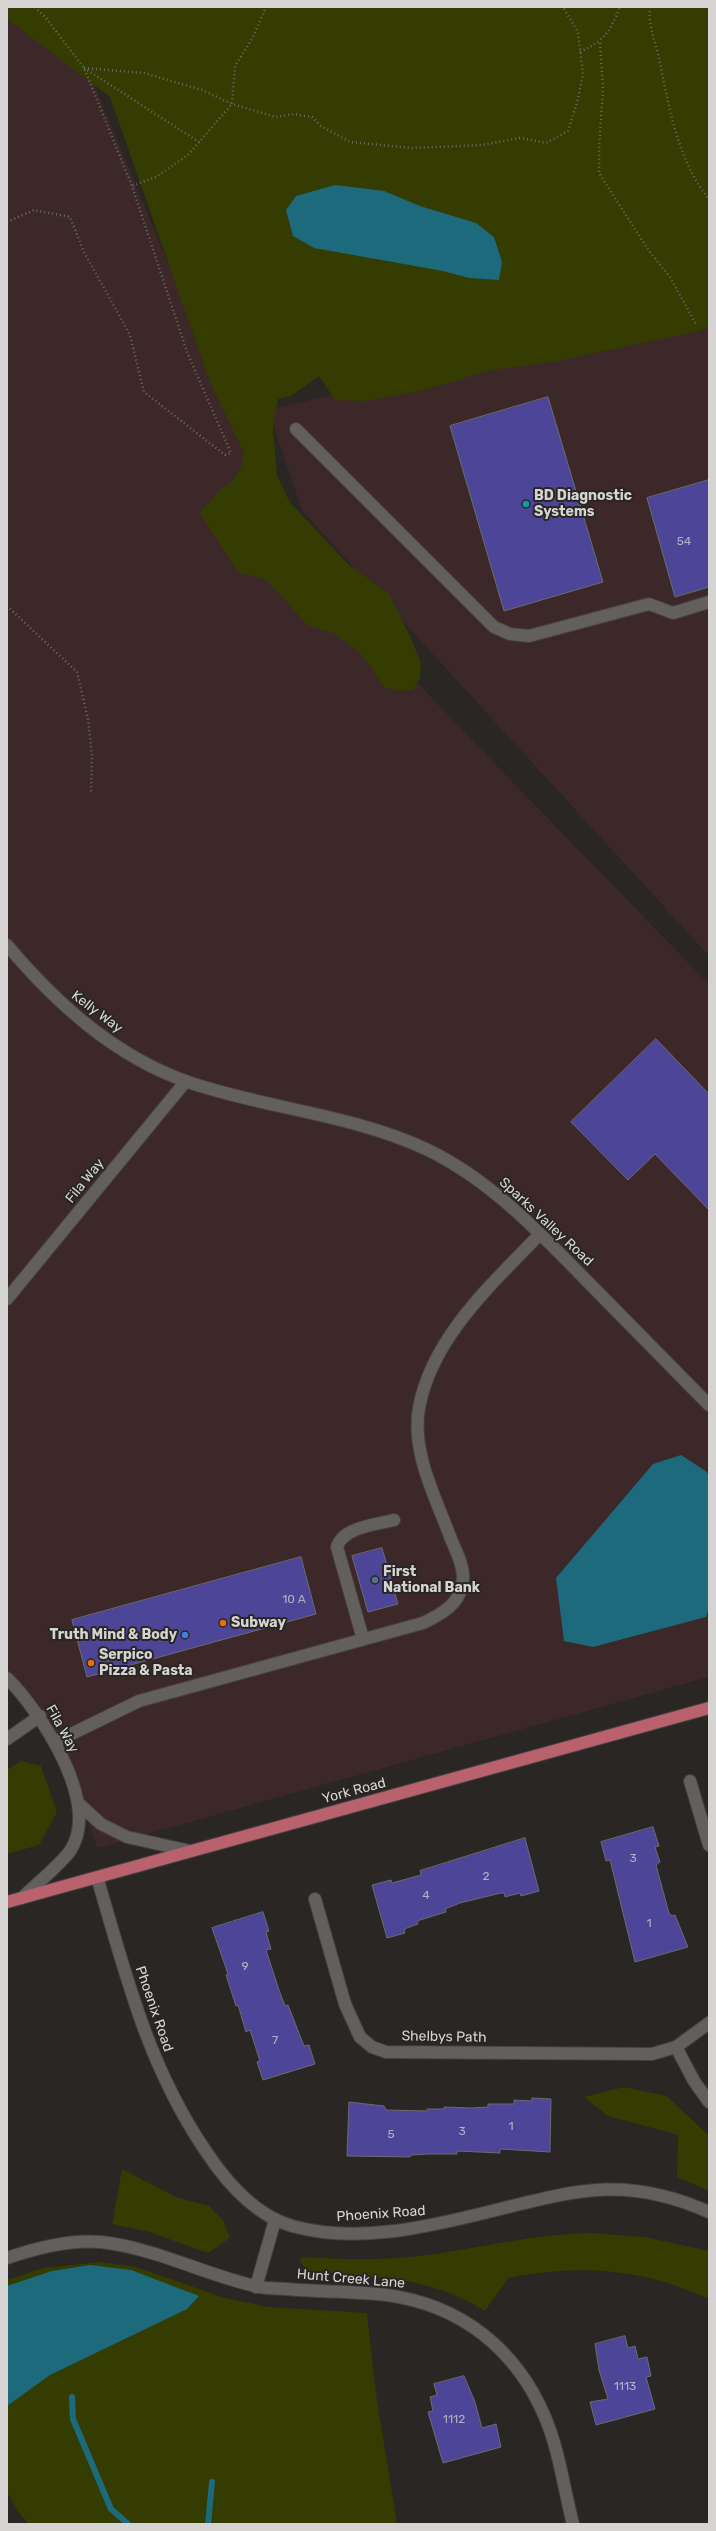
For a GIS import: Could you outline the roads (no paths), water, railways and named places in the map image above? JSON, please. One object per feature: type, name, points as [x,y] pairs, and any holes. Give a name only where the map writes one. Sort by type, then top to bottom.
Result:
[{"type":"main road","name":"York Road","points":[[7,1902],[709,1708]]},
{"type":"street","points":[[296,429],[494,627],[510,634],[528,636],[649,604],[673,613],[709,602]]},
{"type":"street","name":"Kelly Way","points":[[7,945],[33,976],[69,1011],[105,1038],[139,1059],[186,1081]]},
{"type":"street","name":"Sparks Valley Road","points":[[186,1081],[277,1105],[341,1119],[429,1150],[465,1171],[498,1196],[540,1234],[709,1406]]},
{"type":"street","name":"Fila Way","points":[[7,1297],[186,1081]]},
{"type":"street","points":[[55,1742],[139,1701],[423,1623],[446,1612],[457,1598],[463,1579],[460,1561],[427,1477],[418,1440],[419,1408],[428,1375],[451,1336],[479,1298],[540,1234]]},
{"type":"street","points":[[363,1639],[337,1548],[340,1539],[348,1533],[394,1520]]},
{"type":"street","name":"Fila Way","points":[[7,1678],[40,1716],[55,1742],[71,1780],[78,1803],[77,1832],[70,1851],[22,1898]]},
{"type":"street","points":[[7,1739],[40,1716]]},
{"type":"street","points":[[690,1781],[709,1845]]},
{"type":"street","points":[[78,1803],[101,1824],[127,1838],[190,1851]]},
{"type":"street","name":"Phoenix Road","points":[[98,1877],[135,2005],[152,2052],[182,2115],[234,2189],[275,2220],[292,2226],[330,2233],[378,2232],[430,2227],[569,2192],[609,2188],[646,2192],[677,2200],[709,2212]]},
{"type":"street","name":"Shelbys Path","points":[[315,1899],[345,2004],[360,2037],[372,2047],[386,2052],[652,2054],[676,2047],[709,2023]]},
{"type":"street","points":[[676,2047],[694,2082],[709,2102]]},
{"type":"street","points":[[256,2287],[275,2220]]},
{"type":"street","name":"Hunt Creek Lane","points":[[7,2258],[33,2249],[65,2244],[100,2242],[135,2248],[256,2287],[386,2295],[419,2301],[452,2315],[481,2331],[507,2356],[528,2384],[545,2418],[573,2524]]},
{"type":"water","points":[[335,185],[384,191],[420,206],[476,223],[494,237],[502,262],[499,280],[469,278],[443,271],[314,248],[293,236],[286,210],[296,196]]},
{"type":"water","points":[[681,1455],[707,1472],[709,1476],[709,1608],[706,1617],[593,1647],[564,1641],[556,1578],[653,1464]]},
{"type":"water","points":[[90,2265],[131,2270],[199,2296],[187,2309],[50,2375],[7,2406],[7,2286],[52,2271]]},
{"type":"waterway","points":[[72,2397],[73,2419],[111,2509],[128,2524]]},
{"type":"waterway","points":[[208,2524],[212,2482]]},
{"type":"place","name":"BD Diagnostic Systems","points":[[526,504]]},
{"type":"place","name":"First National Bank","points":[[375,1580]]},
{"type":"place","name":"Subway","points":[[223,1623]]},
{"type":"place","name":"Truth Mind & Body","points":[[185,1635]]},
{"type":"place","name":"Serpico Pizza & Pasta","points":[[91,1663]]}]
